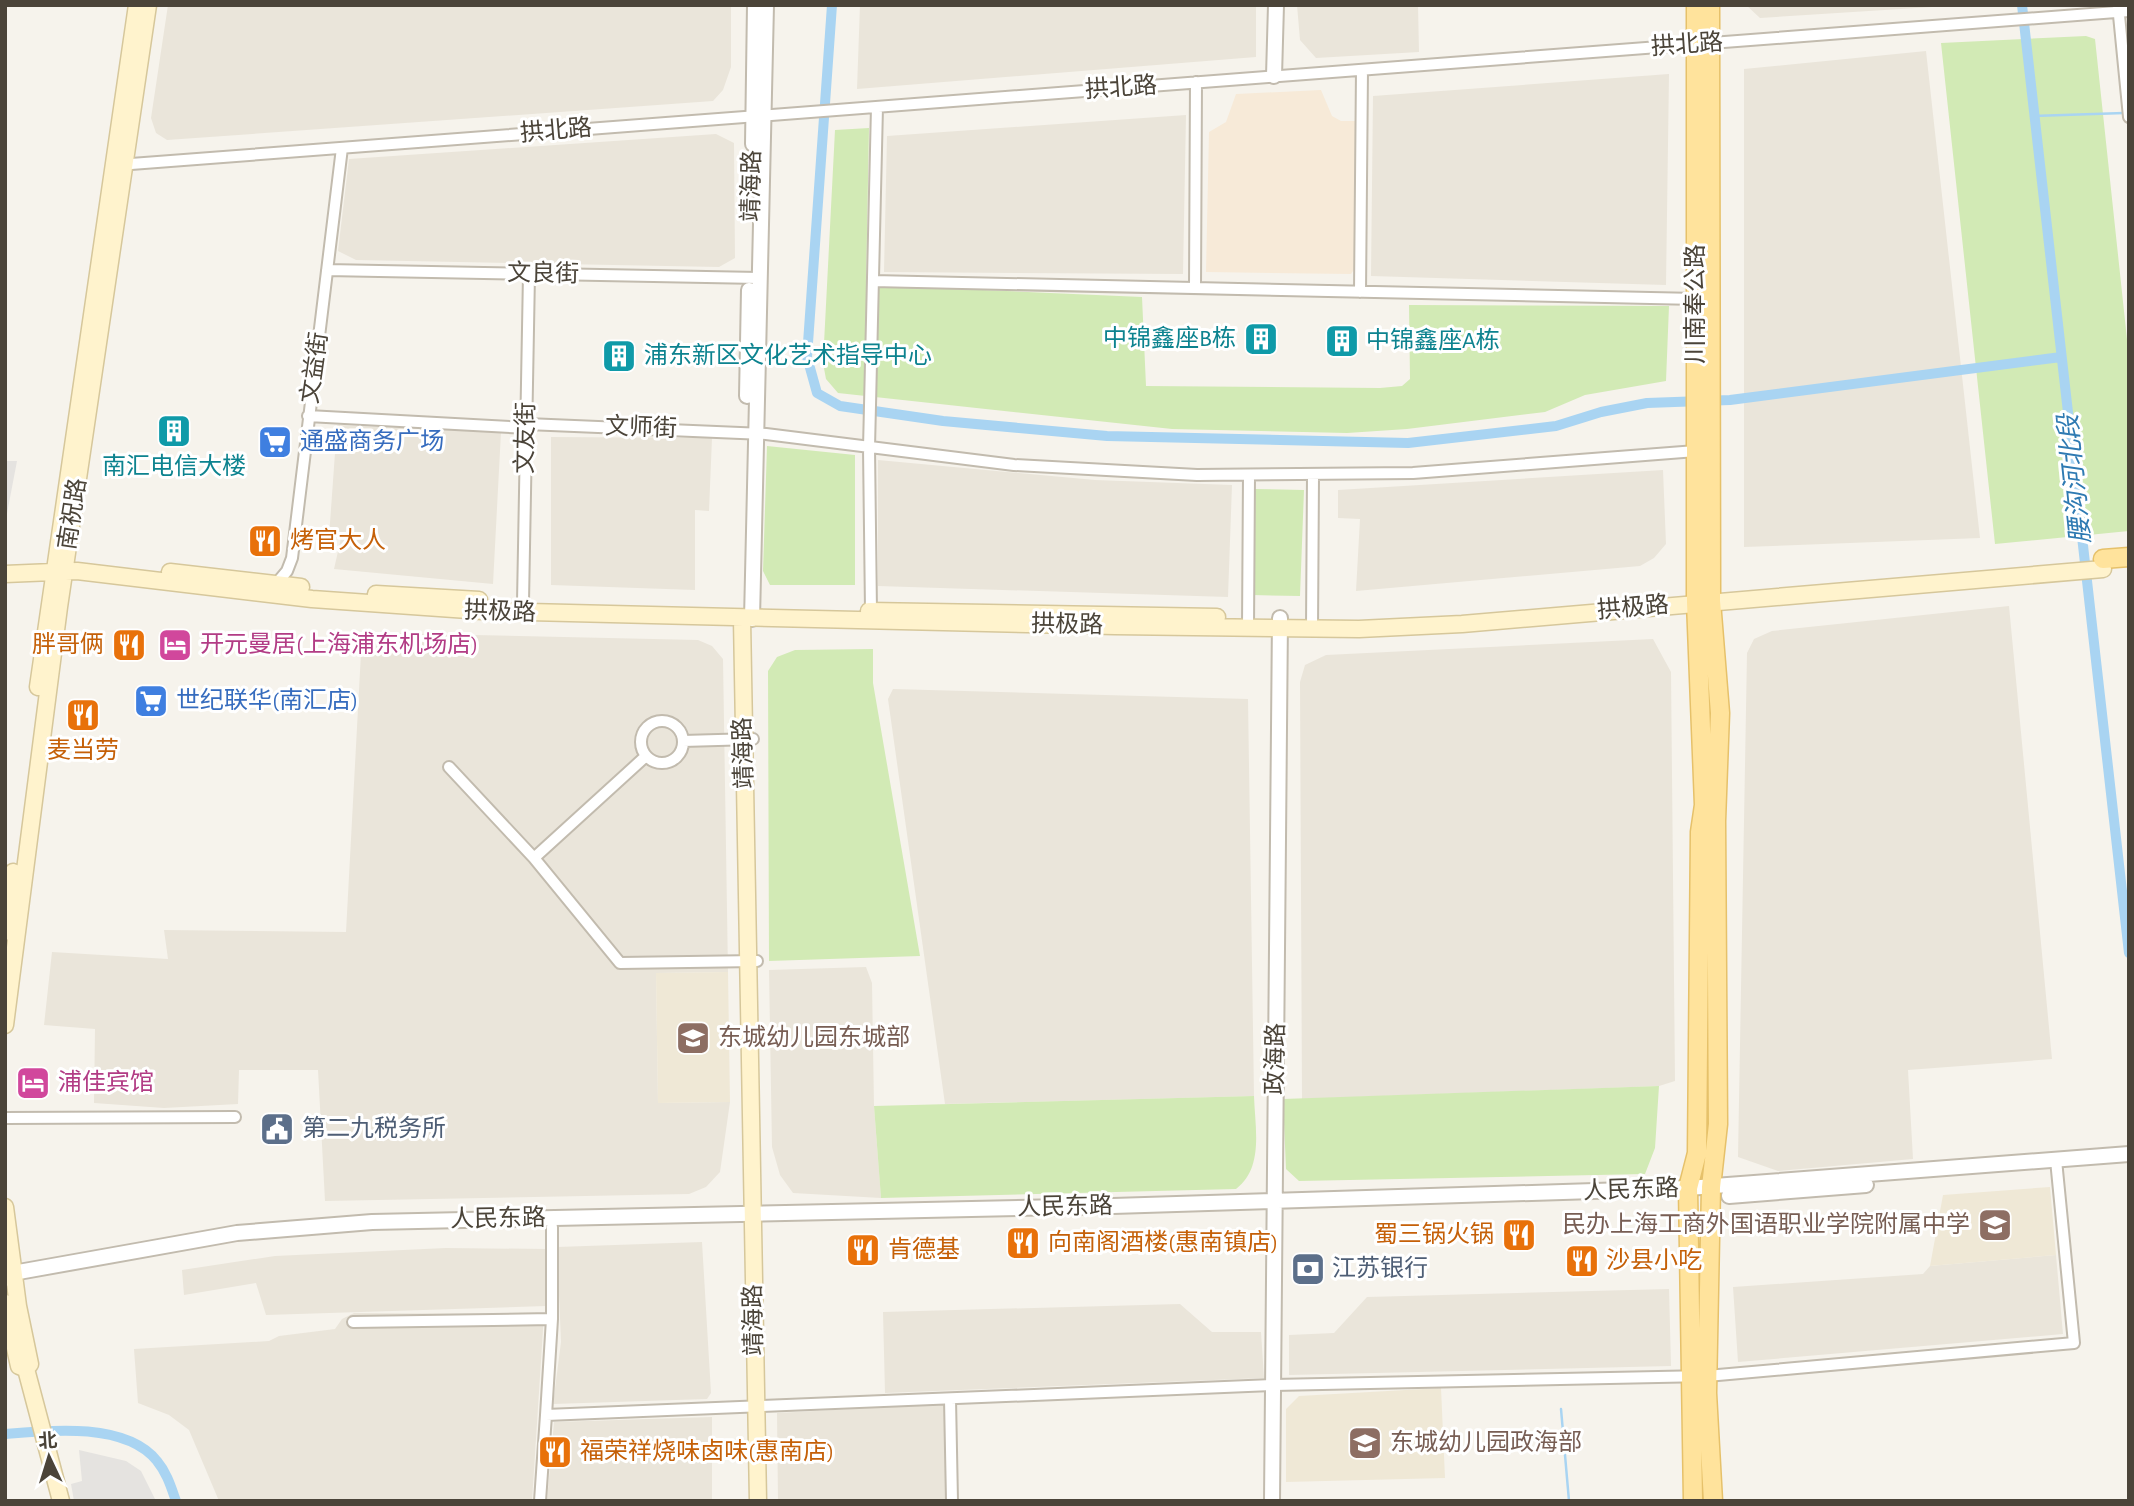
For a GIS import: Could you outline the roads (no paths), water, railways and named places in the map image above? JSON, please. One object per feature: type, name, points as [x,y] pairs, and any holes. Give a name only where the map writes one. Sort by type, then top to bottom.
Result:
[{"type":"main road","name":"南祝路","points":[[120,165],[136,5]]},
{"type":"main road","name":"南祝路","points":[[5,932],[120,165],[148,5]]},
{"type":"main road","name":"川南奉公路","points":[[1696,5],[1704,43],[1704,596]]},
{"type":"main road","name":"川南奉公路","points":[[1704,379],[1696,299],[1704,43],[1710,5]]},
{"type":"main road","name":"川南奉公路","points":[[1704,419],[1696,451],[1704,596]]},
{"type":"main road","name":"拱极路","points":[[2103,564],[2129,556]]},
{"type":"main road","name":"拱极路","points":[[5,564],[59,565],[361,593],[747,614],[871,611],[1280,623],[1427,616],[2103,564],[2129,567]]},
{"type":"main road","name":"南祝路","points":[[5,1025],[59,565]]},
{"type":"main road","name":"拱极路","points":[[5,574],[59,565],[218,589],[409,607],[1248,622]]},
{"type":"main road","points":[[1693,1501],[1711,1192],[1718,1124],[1716,821],[1720,713],[1704,596]]},
{"type":"main road","points":[[1704,596],[1697,1153],[1688,1192],[1692,1310],[1713,1501]]},
{"type":"main road","name":"靖海路","points":[[747,614],[761,1407],[758,1501]]},
{"type":"main road","points":[[5,1207],[10,1279],[30,1364],[26,1369]]},
{"type":"main road","points":[[5,1303],[19,1366],[26,1369],[61,1501]]},
{"type":"main road","name":"靖海路","points":[[761,1407],[768,1501]]},
{"type":"street","name":"靖海路","points":[[747,614],[758,116],[755,5]]},
{"type":"street","name":"靖海路","points":[[758,116],[766,5]]},
{"type":"street","points":[[1274,76],[1276,5]]},
{"type":"street","name":"拱北路","points":[[120,165],[2121,9]]},
{"type":"street","points":[[2121,9],[2129,117]]},
{"type":"street","points":[[1360,292],[1362,70]]},
{"type":"street","points":[[1195,288],[1196,82]]},
{"type":"street","points":[[871,611],[869,448],[877,107]]},
{"type":"street","name":"文益街","points":[[276,584],[287,571],[292,558],[342,148]]},
{"type":"street","name":"文良街","points":[[327,270],[755,277]]},
{"type":"street","name":"文友街","points":[[523,602],[529,274]]},
{"type":"street","points":[[873,281],[1696,299]]},
{"type":"street","name":"文师街","points":[[308,416],[751,433],[1074,470],[1249,476],[1483,470],[1696,451]]},
{"type":"street","points":[[1248,622],[1249,476]]},
{"type":"street","points":[[1312,623],[1314,476]]},
{"type":"street","name":"政海路","points":[[1272,1501],[1280,623]]},
{"type":"street","points":[[655,722],[674,724],[682,734],[681,752],[673,761],[660,764],[646,756],[642,748],[642,736],[655,722]]},
{"type":"street","points":[[683,741],[748,740]]},
{"type":"street","points":[[534,858],[646,756]]},
{"type":"street","points":[[449,767],[534,858],[620,963],[752,962]]},
{"type":"street","points":[[5,1118],[235,1117]]},
{"type":"street","name":"人民东路","points":[[2056,1165],[2129,1154]]},
{"type":"street","name":"人民东路","points":[[10,1279],[263,1239],[423,1230],[757,1218],[1711,1192],[2056,1165],[2129,1164]]},
{"type":"street","points":[[546,1415],[1274,1385],[1699,1376],[2074,1343],[2056,1165]]},
{"type":"street","name":"人民东路","points":[[10,1279],[197,1239],[299,1226],[423,1220],[757,1218]]},
{"type":"street","points":[[540,1501],[552,1319],[552,1227]]},
{"type":"street","points":[[353,1322],[552,1319]]},
{"type":"street","points":[[950,1399],[952,1501]]},
{"type":"waterway","points":[[832,5],[807,357],[817,393],[840,406],[943,421],[1107,436],[1408,443],[1556,426],[1601,412],[1647,403],[1730,400],[2061,357]]},
{"type":"waterway","name":"腰沟河北段","points":[[2022,5],[2129,953]]},
{"type":"waterway","points":[[2033,116],[2124,113]]},
{"type":"waterway","points":[[1561,1409],[1569,1501]]},
{"type":"waterway","points":[[5,1434],[86,1431],[126,1440],[143,1448],[157,1461],[166,1475],[176,1501]]},
{"type":"place","name":"中锦鑫座B栋","points":[[1261,339]]},
{"type":"place","name":"中锦鑫座A栋","points":[[1342,341]]},
{"type":"place","name":"浦东新区文化艺术指导中心","points":[[619,356]]},
{"type":"place","name":"南汇电信大楼","points":[[174,431]]},
{"type":"place","name":"通盛商务广场","points":[[275,442]]},
{"type":"place","name":"烤官大人","points":[[265,541]]},
{"type":"place","name":"胖哥俩","points":[[129,645]]},
{"type":"place","name":"开元曼居(上海浦东机场店)","points":[[175,645]]},
{"type":"place","name":"世纪联华(南汇店)","points":[[151,701]]},
{"type":"place","name":"麦当劳","points":[[83,715]]},
{"type":"place","name":"东城幼儿园东城部","points":[[693,1038]]},
{"type":"place","name":"浦佳宾馆","points":[[33,1083]]},
{"type":"place","name":"第二九税务所","points":[[277,1129]]},
{"type":"place","name":"民办上海工商外国语职业学院附属中学","points":[[1995,1225]]},
{"type":"place","name":"蜀三锅火锅","points":[[1519,1235]]},
{"type":"place","name":"向南阁酒楼(惠南镇店)","points":[[1023,1243]]},
{"type":"place","name":"肯德基","points":[[863,1250]]},
{"type":"place","name":"沙县小吃","points":[[1582,1261]]},
{"type":"place","name":"江苏银行","points":[[1308,1269]]},
{"type":"place","name":"东城幼儿园政海部","points":[[1365,1443]]},
{"type":"place","name":"福荣祥烧味卤味(惠南店)","points":[[555,1452]]}]
